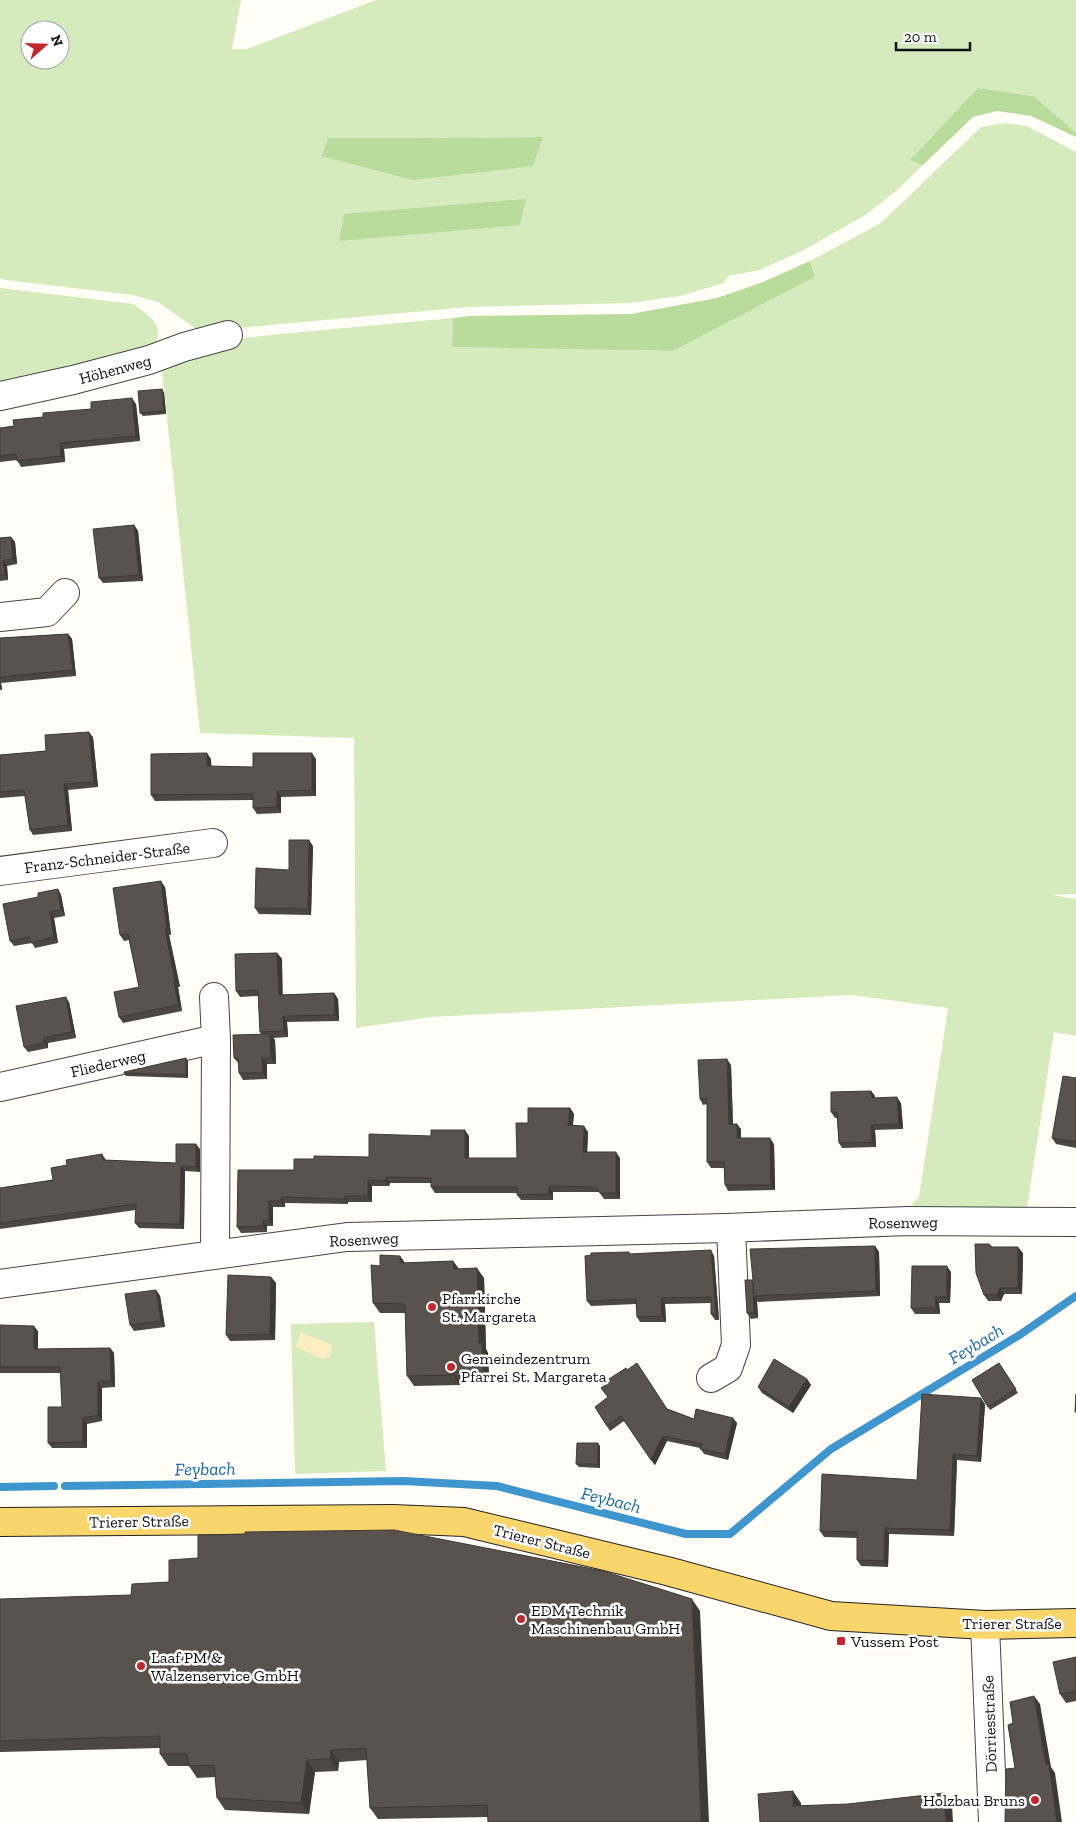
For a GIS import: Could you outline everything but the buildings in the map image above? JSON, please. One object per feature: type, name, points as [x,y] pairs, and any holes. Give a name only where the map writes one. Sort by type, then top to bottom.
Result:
[{"type":"main road","name":"Trierer Straße","points":[[0,1522],[393,1519],[464,1522],[668,1571],[830,1616],[986,1625],[1076,1623]]},
{"type":"street","name":"Höhenweg","points":[[0,396],[73,380],[149,360],[184,347],[228,335]]},
{"type":"street","points":[[0,617],[47,612],[65,593]]},
{"type":"street","name":"Franz-Schneider-Straße","points":[[0,871],[213,844]]},
{"type":"street","points":[[214,998],[216,1039],[215,1254]]},
{"type":"street","name":"Fliederweg","points":[[0,1087],[216,1039]]},
{"type":"street","name":"Rosenweg","points":[[0,1284],[346,1237],[731,1228],[908,1221],[1076,1222]]},
{"type":"street","points":[[711,1378],[728,1368],[736,1345],[731,1228]]},
{"type":"street","name":"Dörriesstraße","points":[[986,1625],[993,1822]]},
{"type":"green space","points":[[0,0],[241,0],[232,49],[247,49],[376,0],[1076,0],[1076,133],[1034,96],[978,88],[911,160],[923,165],[897,190],[867,214],[804,250],[760,270],[728,276],[724,283],[680,296],[630,303],[467,307],[227,329],[202,333],[158,302],[133,295],[0,278]],"holes":[[[328,138],[543,138],[321,155]]]},
{"type":"green space","points":[[978,88],[1034,96],[1076,133],[1076,137],[1031,116],[997,111],[973,117],[923,165],[910,160]]},
{"type":"green space","points":[[1005,123],[1027,126],[1076,152],[1076,894],[1051,895],[1076,899],[1076,1036],[1054,1032],[1027,1208],[929,1208],[911,1205],[919,1197],[948,1008],[851,995],[431,1017],[356,1028],[354,738],[200,733],[162,370],[229,340],[453,318],[452,347],[673,351],[815,277],[810,261],[881,223],[981,127]]},
{"type":"green space","points":[[543,137],[533,166],[413,180],[321,156],[328,138]]},
{"type":"green space","points":[[526,199],[520,225],[339,241],[344,214]]},
{"type":"green space","points":[[810,261],[815,277],[673,351],[452,347],[453,318],[469,316],[631,314],[717,298],[763,282]]},
{"type":"green space","points":[[0,288],[133,304],[154,322],[158,333],[157,340],[154,348],[0,382]]},
{"type":"green space","points":[[374,1322],[386,1471],[295,1474],[291,1324]]},
{"type":"sand","points":[[301,1332],[332,1345],[330,1357],[322,1359],[296,1347]]},
{"type":"waterway","name":"Feybach","points":[[65,1486],[403,1481],[497,1486],[686,1534],[730,1534],[831,1449],[1021,1334],[1076,1296]]},
{"type":"waterway","name":"Feybach","points":[[0,1487],[54,1486]]},
{"type":"place","name":"Pfarrkirche St. Margareta","points":[[432,1307]]},
{"type":"place","name":"Gemeindezentrum Pfarrei St. Margareta","points":[[451,1367]]},
{"type":"place","name":"EDM Technik Maschinenbau GmbH","points":[[521,1619]]},
{"type":"place","name":"Vussem Post","points":[[841,1641]]},
{"type":"place","name":"Laaf PM & Walzenservice GmbH","points":[[141,1666]]},
{"type":"place","name":"Holzbau Bruns","points":[[1035,1800]]}]
